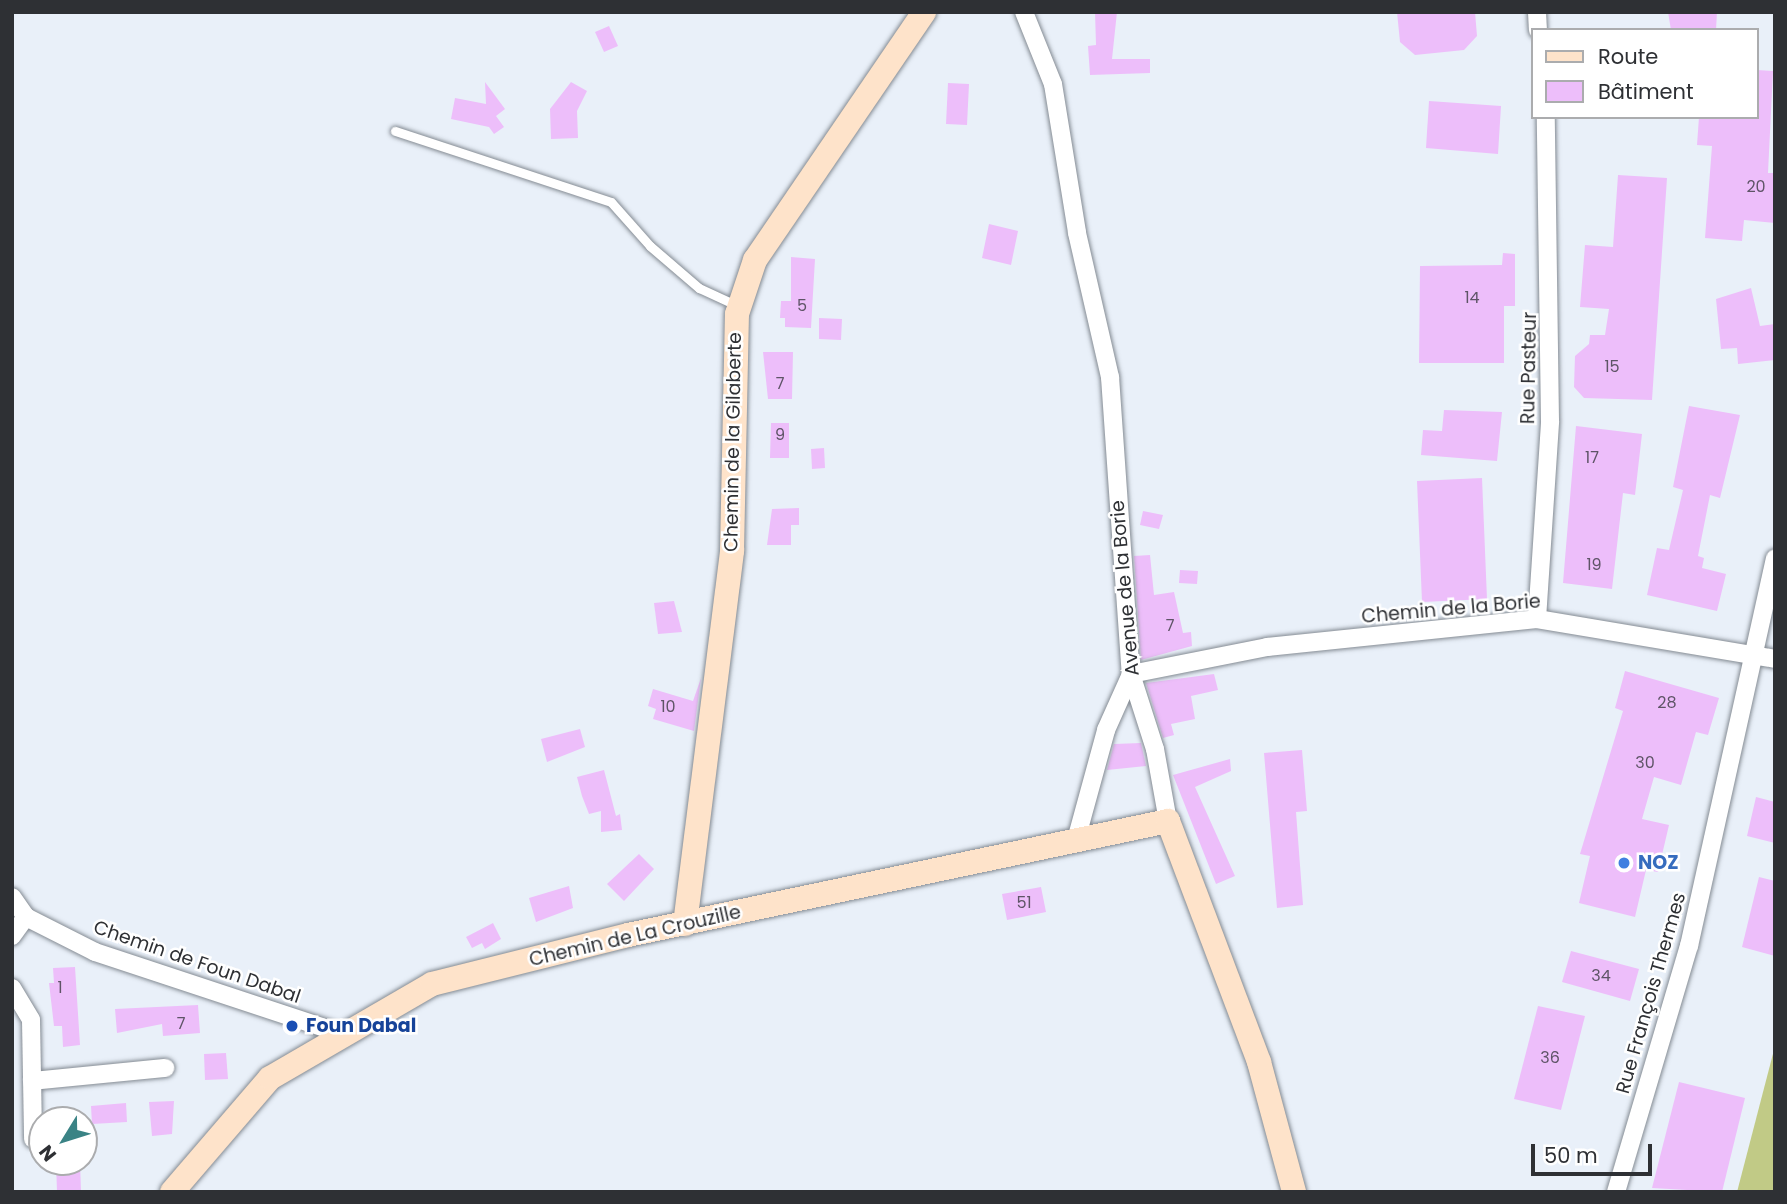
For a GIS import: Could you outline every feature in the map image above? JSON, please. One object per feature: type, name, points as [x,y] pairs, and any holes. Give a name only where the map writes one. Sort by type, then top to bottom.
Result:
[{"type":"street","name":"Chemin de la Gilaberte","points":[[685,924],[732,551],[739,306],[755,260],[924,12]]},
{"type":"street","name":"Avenue de la Borie","points":[[1024,12],[1053,84],[1077,233],[1110,377],[1131,674],[1155,750],[1168,821],[1259,1062],[1294,1192]]},
{"type":"street","name":"Rue Pasteur","points":[[1537,618],[1550,421],[1546,119]]},
{"type":"street","name":"Rue François Thermes","points":[[1616,1192],[1689,946],[1766,658],[1775,558]]},
{"type":"street","name":"Chemin de la Borie","points":[[1131,674],[1267,647],[1537,618],[1766,658]]},
{"type":"street","points":[[1076,840],[1106,730],[1131,674]]},
{"type":"street","name":"Chemin de La Crouzille","points":[[172,1192],[270,1079],[340,1033],[432,984],[685,924],[1168,821]]},
{"type":"street","name":"Chemin de Foun Dabal","points":[[12,897],[26,917],[96,952],[340,1033]]},
{"type":"street","points":[[12,936],[26,917]]},
{"type":"street","points":[[12,988],[31,1020],[32,1106]]},
{"type":"street","points":[[32,1081],[165,1068]]},
{"type":"lane","points":[[395,131],[611,202],[650,246],[699,288],[739,306]]},
{"type":"green space","points":[[1775,1046],[1775,1192],[1737,1192]]},
{"type":"building","points":[[1095,12],[1117,12],[1112,59],[1150,59],[1150,73],[1090,75],[1088,46],[1096,45]]},
{"type":"building","points":[[1397,12],[1475,12],[1477,36],[1464,50],[1415,55],[1400,42]]},
{"type":"building","points":[[1668,12],[1717,12],[1716,28],[1671,28]]},
{"type":"building","points":[[609,26],[618,46],[604,52],[595,32]]},
{"type":"building","points":[[1759,70],[1773,71],[1768,173],[1775,173],[1775,223],[1744,220],[1742,241],[1705,238],[1712,146],[1697,145],[1699,119],[1759,119]]},
{"type":"building","points":[[485,82],[505,109],[496,116],[504,127],[494,134],[489,127],[451,119],[455,98],[486,104]]},
{"type":"building","points":[[571,82],[587,91],[577,111],[578,138],[551,139],[550,109]]},
{"type":"building","points":[[948,83],[969,84],[967,125],[946,124]]},
{"type":"building","points":[[1429,101],[1501,106],[1498,154],[1426,148]]},
{"type":"building","points":[[1618,175],[1667,178],[1652,400],[1584,398],[1574,387],[1575,356],[1589,344],[1590,335],[1605,335],[1609,309],[1580,307],[1585,245],[1613,247]]},
{"type":"building","points":[[989,224],[1018,231],[1011,265],[982,258]]},
{"type":"building","points":[[1503,253],[1515,254],[1515,306],[1504,306],[1504,363],[1419,363],[1420,266],[1502,265]]},
{"type":"building","points":[[791,257],[815,259],[811,328],[785,327],[785,318],[780,318],[781,301],[791,301]]},
{"type":"building","points":[[1751,288],[1760,326],[1775,324],[1775,360],[1738,364],[1737,348],[1721,349],[1716,299]]},
{"type":"building","points":[[819,318],[842,319],[841,340],[819,339]]},
{"type":"building","points":[[763,352],[793,352],[792,399],[768,399]]},
{"type":"building","points":[[1689,406],[1740,415],[1720,498],[1710,495],[1698,556],[1704,558],[1702,568],[1726,574],[1717,611],[1647,595],[1657,548],[1669,550],[1683,490],[1673,487]]},
{"type":"building","points":[[1444,410],[1502,412],[1497,461],[1421,455],[1423,430],[1442,431]]},
{"type":"building","points":[[771,423],[789,423],[789,458],[770,458]]},
{"type":"building","points":[[1576,426],[1642,434],[1635,495],[1623,493],[1612,589],[1563,583]]},
{"type":"building","points":[[824,448],[825,468],[812,469],[811,449]]},
{"type":"building","points":[[1482,478],[1487,599],[1422,602],[1417,481]]},
{"type":"building","points":[[799,508],[799,525],[791,525],[791,545],[767,545],[772,509]]},
{"type":"building","points":[[1143,511],[1163,515],[1159,529],[1140,525]]},
{"type":"building","points":[[1150,555],[1154,595],[1174,592],[1183,633],[1191,632],[1192,646],[1141,660],[1134,556]]},
{"type":"building","points":[[1180,570],[1198,571],[1197,584],[1179,583]]},
{"type":"building","points":[[674,601],[682,632],[658,634],[654,603]]},
{"type":"building","points":[[1625,671],[1719,698],[1708,735],[1696,732],[1681,785],[1654,777],[1642,819],[1669,825],[1658,872],[1646,870],[1635,917],[1579,903],[1590,856],[1580,854],[1623,711],[1615,708]]},
{"type":"building","points":[[1214,674],[1218,690],[1191,696],[1195,719],[1171,724],[1174,735],[1163,738],[1146,683]]},
{"type":"building","points":[[701,678],[694,731],[653,719],[656,709],[648,706],[653,689],[693,701]]},
{"type":"building","points":[[580,729],[585,747],[547,762],[541,739]]},
{"type":"building","points":[[1141,743],[1146,766],[1107,770],[1114,744]]},
{"type":"building","points":[[1302,750],[1307,811],[1296,812],[1303,905],[1277,908],[1264,753]]},
{"type":"building","points":[[1230,759],[1231,771],[1195,787],[1235,876],[1216,884],[1173,775]]},
{"type":"building","points":[[604,770],[616,816],[620,814],[622,830],[601,832],[601,811],[589,814],[582,796],[577,777]]},
{"type":"building","points":[[1756,797],[1775,802],[1775,843],[1747,836]]},
{"type":"building","points":[[639,854],[654,869],[624,901],[607,884]]},
{"type":"building","points":[[1759,877],[1775,881],[1775,956],[1742,947]]},
{"type":"building","points":[[569,886],[573,908],[536,922],[529,898]]},
{"type":"building","points":[[1041,887],[1046,912],[1007,920],[1002,894]]},
{"type":"building","points":[[493,923],[501,939],[485,949],[482,943],[472,948],[466,937]]},
{"type":"building","points":[[1571,951],[1639,969],[1630,1001],[1562,982]]},
{"type":"building","points":[[75,967],[80,1045],[63,1047],[62,1026],[54,1026],[49,983],[54,983],[53,968]]},
{"type":"building","points":[[198,1005],[200,1033],[163,1036],[162,1024],[117,1033],[115,1009]]},
{"type":"building","points":[[1538,1006],[1585,1016],[1561,1110],[1514,1099]]},
{"type":"building","points":[[226,1053],[228,1079],[205,1080],[204,1054]]},
{"type":"building","points":[[1679,1082],[1745,1098],[1722,1192],[1652,1188]]},
{"type":"building","points":[[174,1101],[172,1134],[152,1136],[149,1102]]},
{"type":"building","points":[[126,1103],[127,1122],[98,1124],[98,1106],[91,1106]]},
{"type":"building","points":[[56,1176],[80,1176],[81,1192],[57,1192]]},
{"type":"place","name":"NOZ","points":[[1624,863]]},
{"type":"place","name":"Foun Dabal","points":[[292,1026]]}]
